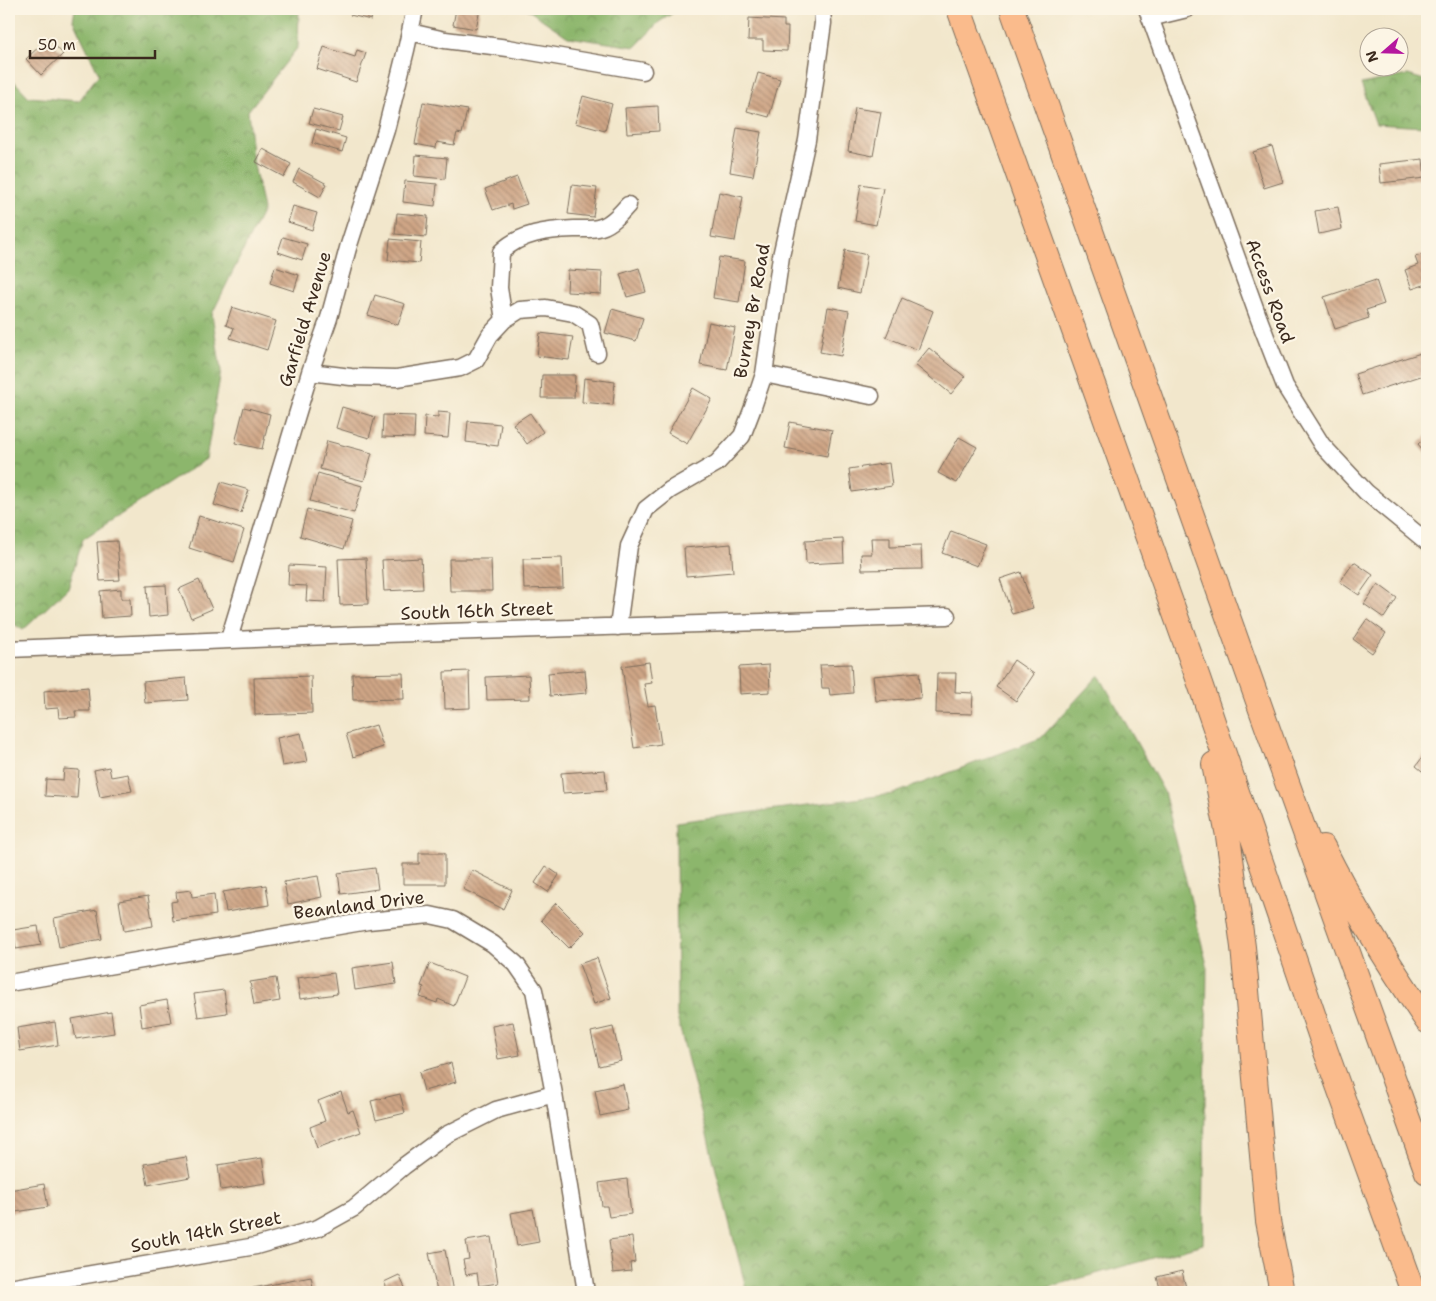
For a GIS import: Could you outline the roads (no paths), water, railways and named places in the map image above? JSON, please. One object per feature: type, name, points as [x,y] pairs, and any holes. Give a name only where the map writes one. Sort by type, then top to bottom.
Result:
[{"type":"highway","points":[[959,9],[1198,678],[1326,1052],[1413,1292]]},
{"type":"highway","points":[[1012,9],[1274,749],[1427,1172]]},
{"type":"highway","points":[[1198,678],[1228,836],[1241,928],[1268,1221],[1282,1292]]},
{"type":"highway","points":[[1274,749],[1337,874],[1393,971],[1427,1021]]},
{"type":"street","name":"Garfield Avenue","points":[[229,639],[310,372],[329,318],[348,248],[386,130],[415,9]]},
{"type":"street","name":"Burney Br Road","points":[[618,627],[629,546],[646,509],[670,490],[717,463],[742,436],[764,374],[781,256],[807,140],[823,23],[822,9]]},
{"type":"street","points":[[1149,13],[1187,9]]},
{"type":"street","name":"Access Road","points":[[1149,13],[1285,386],[1322,445],[1366,492],[1427,542]]},
{"type":"street","points":[[410,32],[445,40],[508,48],[643,71]]},
{"type":"street","points":[[504,320],[499,288],[501,252],[510,243],[527,236],[555,230],[602,227],[611,222],[628,205]]},
{"type":"street","points":[[310,372],[352,377],[397,378],[460,368],[476,360],[490,335],[504,320],[520,310],[546,308],[573,313],[590,324],[597,353]]},
{"type":"street","points":[[764,374],[871,396]]},
{"type":"street","name":"South 16th Street","points":[[9,649],[229,639],[947,616]]},
{"type":"street","name":"Beanland Drive","points":[[9,983],[368,921],[430,915],[442,916],[453,920],[493,944],[516,964],[534,990],[554,1094],[586,1292]]},
{"type":"street","name":"South 14th Street","points":[[9,1288],[256,1246],[318,1228],[354,1208],[404,1166],[446,1136],[496,1110],[554,1094]]}]
